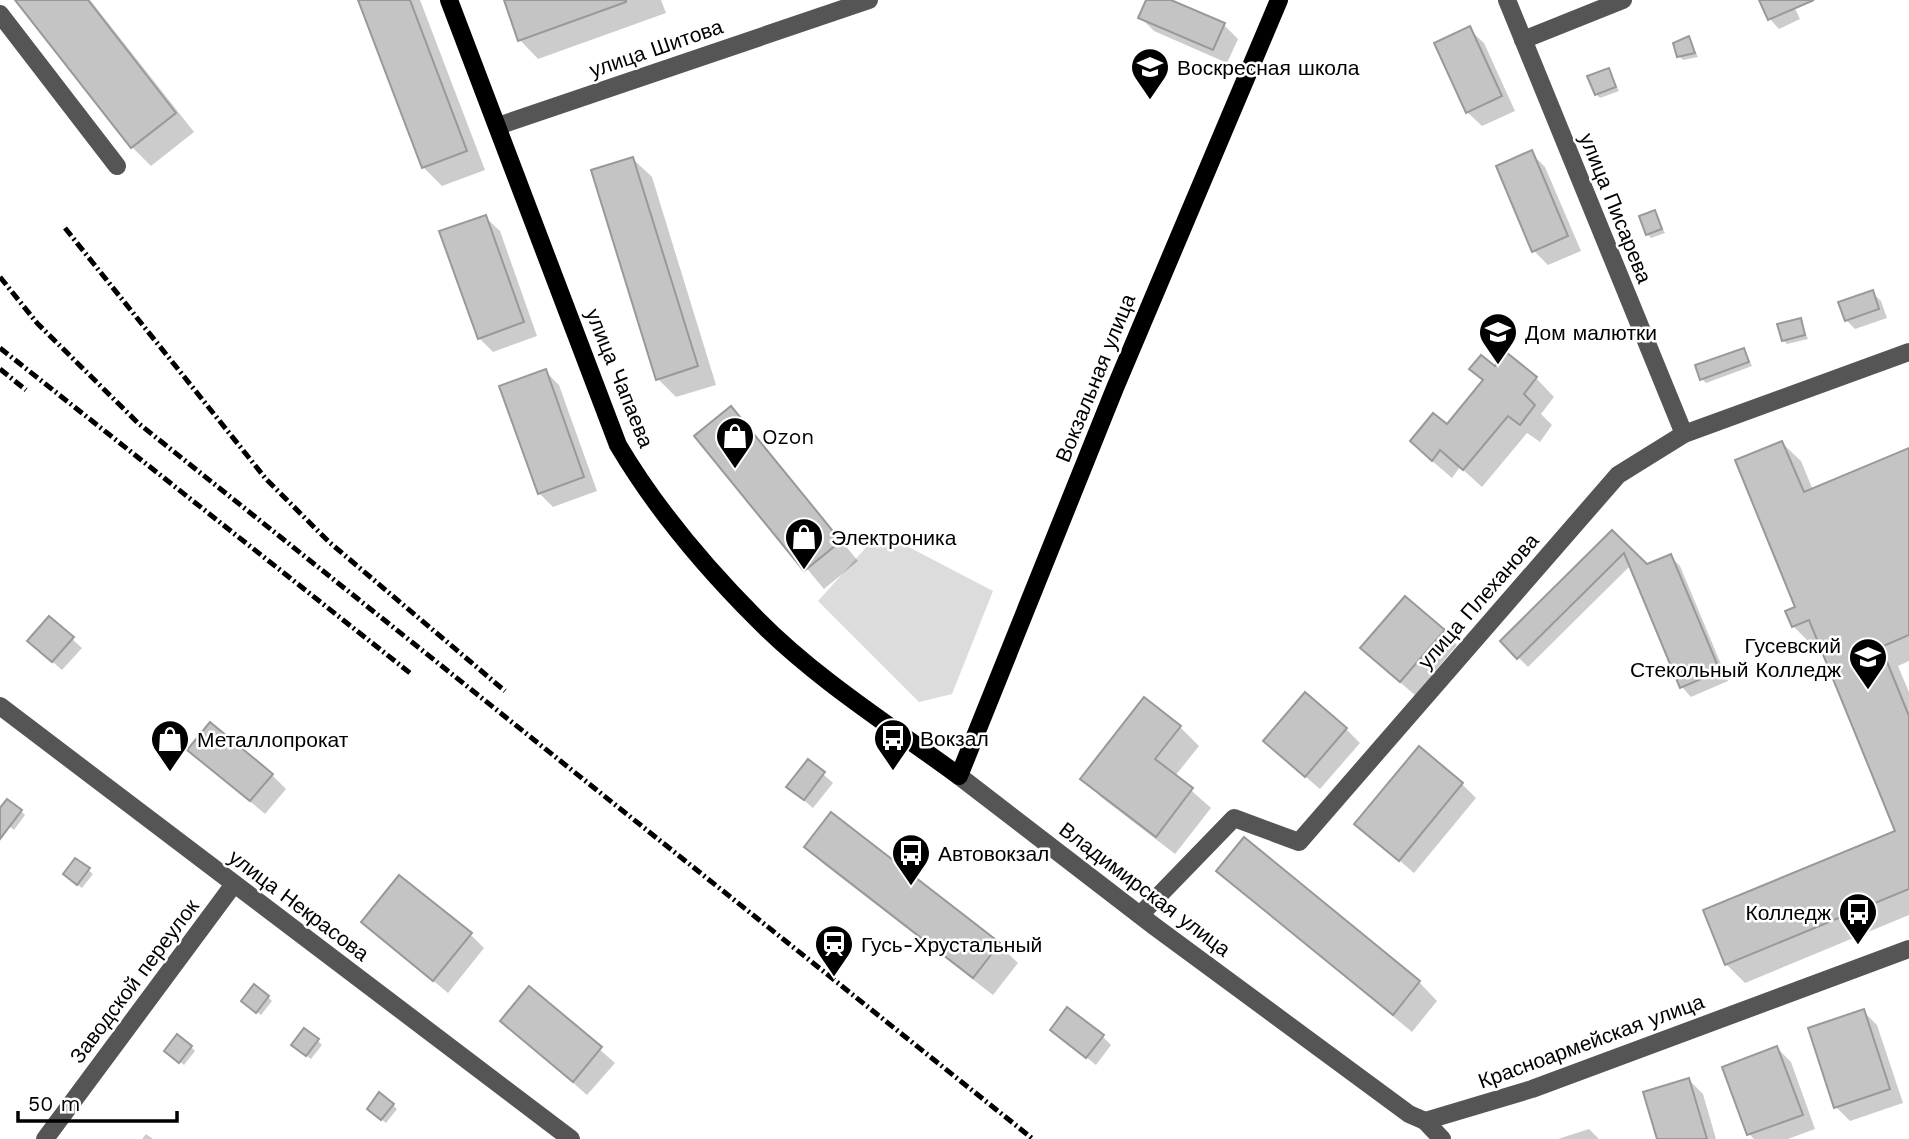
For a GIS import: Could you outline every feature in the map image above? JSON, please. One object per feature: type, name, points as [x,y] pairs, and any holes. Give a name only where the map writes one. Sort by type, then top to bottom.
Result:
[{"type":"main road","name":"улица Чапаева","points":[[449,0],[618,445],[648,495],[758,621],[816,670],[959,776]]},
{"type":"main road","name":"Вокзальная улица","points":[[959,776],[1115,388],[1279,0]]},
{"type":"street","name":"улица Шитова","points":[[498,126],[869,0]]},
{"type":"street","name":"улица Писарева","points":[[1507,0],[1684,434]]},
{"type":"street","points":[[1523,40],[1623,0]]},
{"type":"street","points":[[0,14],[117,166]]},
{"type":"street","name":"улица Плеханова","points":[[1140,915],[1234,818],[1299,842],[1618,475],[1684,434],[1909,352]]},
{"type":"street","name":"улица Некрасова","points":[[0,706],[571,1139]]},
{"type":"street","name":"Владимирская улица","points":[[959,776],[1140,915],[1409,1114],[1426,1121]]},
{"type":"street","name":"Заводской переулок","points":[[45,1139],[234,884]]},
{"type":"street","name":"Красноармейская улица","points":[[1426,1121],[1532,1089],[1909,948]]},
{"type":"street","points":[[1426,1121],[1442,1139]]},
{"type":"shaded area","points":[[880,532],[993,591],[952,694],[919,702],[818,601]]},
{"type":"building","points":[[15,0],[88,0],[176,113],[131,148]]},
{"type":"building","points":[[358,0],[410,0],[467,151],[422,168]]},
{"type":"building","points":[[504,0],[626,0],[626,2],[518,41]]},
{"type":"building","points":[[1146,0],[1171,0],[1225,23],[1213,50],[1138,18]]},
{"type":"building","points":[[1759,0],[1814,0],[1768,20]]},
{"type":"building","points":[[1470,26],[1502,96],[1466,113],[1434,43]]},
{"type":"building","points":[[1689,36],[1695,53],[1677,57],[1673,43]]},
{"type":"building","points":[[1609,68],[1616,87],[1595,95],[1587,76]]},
{"type":"building","points":[[1532,150],[1568,236],[1532,252],[1496,166]]},
{"type":"building","points":[[633,157],[698,366],[656,380],[591,170]]},
{"type":"building","points":[[1655,210],[1662,229],[1646,235],[1639,216]]},
{"type":"building","points":[[486,215],[524,322],[478,339],[439,231]]},
{"type":"building","points":[[1873,290],[1879,309],[1845,321],[1838,302]]},
{"type":"building","points":[[1801,318],[1805,335],[1782,341],[1777,324]]},
{"type":"building","points":[[1744,348],[1749,362],[1700,380],[1695,365]]},
{"type":"building","points":[[1506,352],[1537,377],[1524,394],[1535,405],[1520,425],[1508,416],[1463,470],[1440,450],[1432,461],[1410,441],[1433,413],[1447,424],[1483,380],[1469,369],[1481,355],[1495,366]]},
{"type":"building","points":[[546,369],[584,477],[538,494],[499,386]]},
{"type":"building","points":[[731,406],[841,541],[804,571],[694,436]]},
{"type":"building","name":"Гусевский Стекольный Колледж","points":[[1782,441],[1804,492],[1909,448],[1909,635],[1881,647],[1909,716],[1909,889],[1725,965],[1703,910],[1895,831],[1809,620],[1792,627],[1785,611],[1795,607],[1735,460]]},
{"type":"building","points":[[1612,530],[1647,564],[1671,554],[1720,671],[1680,688],[1624,553],[1517,659],[1500,641]]},
{"type":"building","points":[[1405,596],[1445,630],[1400,682],[1360,648]]},
{"type":"building","points":[[49,616],[74,637],[52,662],[27,641]]},
{"type":"building","points":[[1305,692],[1347,728],[1305,777],[1263,741]]},
{"type":"building","points":[[1144,697],[1181,726],[1155,759],[1193,788],[1156,837],[1080,779]]},
{"type":"building","points":[[210,722],[273,774],[250,801],[187,750]]},
{"type":"building","points":[[1419,746],[1463,783],[1399,861],[1354,824]]},
{"type":"building","points":[[808,759],[825,772],[804,800],[786,787]]},
{"type":"building","points":[[7,799],[22,810],[0,839],[0,808]]},
{"type":"building","name":"Гусь-Хрустальный","points":[[831,812],[1000,943],[973,978],[804,847]]},
{"type":"building","points":[[1244,837],[1420,981],[1393,1015],[1216,871]]},
{"type":"building","points":[[75,858],[90,868],[77,885],[63,874]]},
{"type":"building","points":[[399,875],[472,933],[433,981],[361,922]]},
{"type":"building","points":[[254,984],[269,996],[256,1013],[241,1001]]},
{"type":"building","points":[[529,986],[602,1047],[573,1082],[500,1021]]},
{"type":"building","points":[[1067,1007],[1104,1035],[1086,1058],[1050,1030]]},
{"type":"building","points":[[1864,1009],[1890,1089],[1834,1108],[1808,1028]]},
{"type":"building","points":[[304,1028],[319,1039],[306,1056],[291,1045]]},
{"type":"building","points":[[177,1034],[192,1046],[179,1063],[164,1051]]},
{"type":"building","points":[[1777,1046],[1803,1115],[1747,1135],[1722,1067]]},
{"type":"building","points":[[1689,1078],[1707,1139],[1657,1139],[1643,1092]]},
{"type":"building","points":[[379,1092],[394,1104],[381,1120],[367,1109]]},
{"type":"railway","points":[[65,228],[266,479],[329,542],[505,691]]},
{"type":"railway","points":[[0,277],[37,323],[138,423],[1033,1139]]},
{"type":"railway","points":[[0,348],[410,673]]},
{"type":"railway","points":[[0,369],[26,390]]},
{"type":"place","name":"Воскресная школа","points":[[1150,101]]},
{"type":"place","name":"Дом малютки","points":[[1498,366]]},
{"type":"place","name":"Ozon","points":[[735,470]]},
{"type":"place","name":"Электроника","points":[[804,571]]},
{"type":"place","name":"Гусевский Стекольный Колледж","points":[[1868,691]]},
{"type":"place","name":"Вокзал","points":[[893,772]]},
{"type":"place","name":"Металлопрокат","points":[[170,773]]},
{"type":"place","name":"Автовокзал","points":[[911,887]]},
{"type":"place","name":"Колледж","points":[[1858,946]]},
{"type":"place","name":"Гусь-Хрустальный","points":[[834,978]]}]
